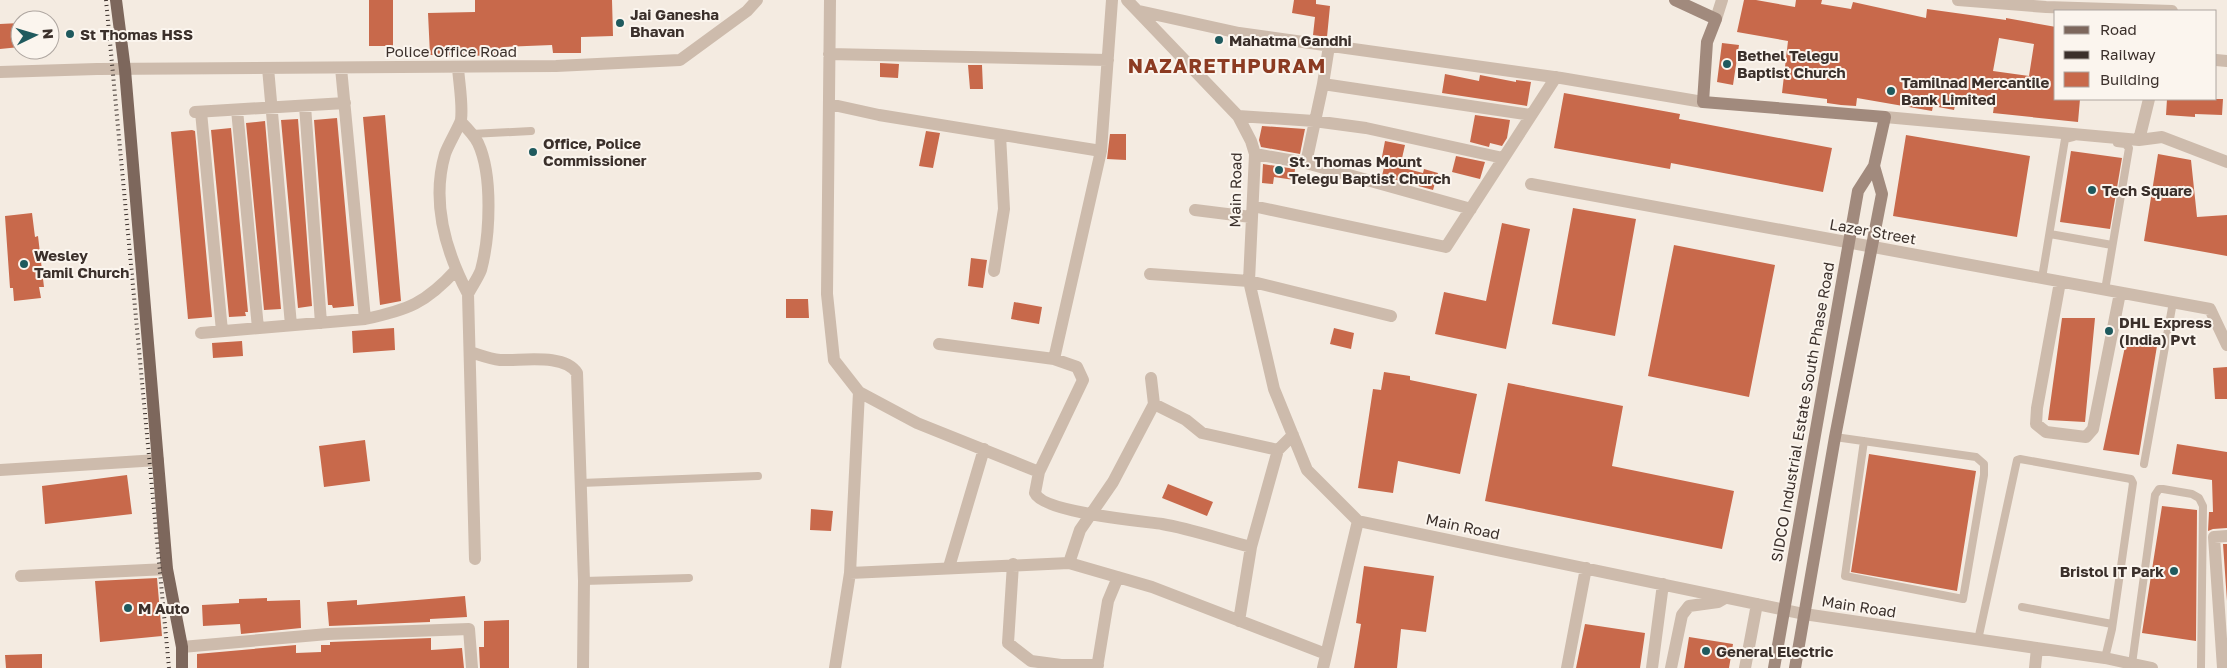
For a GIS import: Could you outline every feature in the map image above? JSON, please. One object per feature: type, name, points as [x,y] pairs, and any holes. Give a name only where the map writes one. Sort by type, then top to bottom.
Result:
[{"type":"main road","points":[[116,0],[125,70],[167,569],[182,647],[182,668]]},
{"type":"main road","points":[[1676,0],[1716,19],[1708,42],[1703,102],[1885,117]]},
{"type":"main road","name":"SIDCO Industrial Estate South Phase Road","points":[[1774,668],[1858,191],[1874,166],[1885,117]]},
{"type":"main road","name":"SIDCO Industrial Estate South Phase Road","points":[[1795,668],[1835,438],[1882,194],[1874,166]]},
{"type":"street","name":"Police Office Road","points":[[0,72],[556,66],[680,60],[747,11],[757,0]]},
{"type":"street","points":[[830,0],[827,294],[834,360],[859,392],[917,423],[1039,472]]},
{"type":"street","points":[[1054,359],[1102,152],[1112,0]]},
{"type":"street","name":"Main Road","points":[[1127,0],[1238,116],[1251,141],[1255,154],[1248,281],[1274,389],[1307,470],[1358,521],[1804,614],[2105,658],[2152,668]]},
{"type":"street","points":[[1716,19],[1722,0]]},
{"type":"street","points":[[1958,0],[2156,10]]},
{"type":"street","points":[[1139,11],[1239,33],[1556,77],[1703,102]]},
{"type":"street","points":[[1306,164],[1323,84],[1328,46]]},
{"type":"street","points":[[829,54],[1108,60]]},
{"type":"street","points":[[458,67],[461,122],[477,143],[482,158],[487,184],[489,222],[480,272],[468,294]]},
{"type":"street","points":[[268,68],[291,325]]},
{"type":"street","points":[[341,68],[365,319]]},
{"type":"street","points":[[1195,210],[1252,211],[1298,217],[1446,247],[1556,77]]},
{"type":"street","points":[[1323,84],[1531,115]]},
{"type":"street","points":[[2139,140],[2149,100]]},
{"type":"street","points":[[222,331],[197,112],[344,104]]},
{"type":"street","points":[[829,104],[879,115],[1102,152]]},
{"type":"street","points":[[305,106],[321,323]]},
{"type":"street","points":[[237,110],[258,328]]},
{"type":"street","points":[[1238,116],[1314,121],[1366,128],[1503,158]]},
{"type":"street","points":[[1885,117],[2139,140],[2162,137],[2227,162]]},
{"type":"street","points":[[461,122],[452,135],[445,155],[441,179],[444,233],[456,270],[468,294],[475,559]]},
{"type":"street","points":[[994,271],[1004,209],[1000,135]]},
{"type":"street","points":[[1255,154],[1306,164],[1471,209]]},
{"type":"street","name":"Lazer Street","points":[[1531,184],[2210,309],[2227,345]]},
{"type":"street","points":[[201,333],[365,319],[388,314],[417,304],[438,290],[456,270]]},
{"type":"street","points":[[1150,274],[1248,281],[1391,316]]},
{"type":"street","points":[[2060,282],[2037,408],[2036,424],[2046,432],[2086,437],[2093,430],[2120,293]]},
{"type":"street","points":[[940,344],[1054,359],[1077,367],[1083,380],[1039,472],[1035,493],[1038,498],[1054,505],[1090,514],[1162,524],[1251,547]]},
{"type":"street","points":[[470,352],[499,360],[559,361],[572,365],[577,373],[584,581],[583,668]]},
{"type":"street","points":[[1069,563],[1080,530],[1113,482],[1154,404],[1151,378]]},
{"type":"street","points":[[834,668],[850,573],[859,392]]},
{"type":"street","points":[[1154,404],[1186,420],[1202,433],[1278,450]]},
{"type":"street","points":[[1239,621],[1251,547],[1278,450],[1293,435]]},
{"type":"street","points":[[949,568],[984,449]]},
{"type":"street","points":[[0,470],[158,460]]},
{"type":"street","points":[[1323,668],[1358,521]]},
{"type":"street","points":[[2220,536],[2223,668]]},
{"type":"street","points":[[850,573],[934,570],[1013,564],[1069,563],[1152,587],[1326,654]]},
{"type":"street","points":[[1013,564],[1008,643],[1032,664],[1097,667],[1108,601],[1118,577]]},
{"type":"street","points":[[1567,668],[1586,568]]},
{"type":"street","points":[[21,576],[167,569]]},
{"type":"street","points":[[1652,668],[1664,584]]},
{"type":"street","points":[[1671,668],[1682,615],[1689,606],[1718,602],[1725,597]]},
{"type":"street","points":[[1745,668],[1757,604]]},
{"type":"street","points":[[182,647],[328,634],[469,629],[472,668]]},
{"type":"street","points":[[2035,668],[2037,648]]},
{"type":"lane","points":[[471,134],[531,131]]},
{"type":"lane","points":[[2042,278],[2065,138],[2069,136],[2125,144],[2128,148],[2105,290]]},
{"type":"lane","points":[[2050,234],[2112,245]]},
{"type":"lane","points":[[2144,464],[2173,302]]},
{"type":"lane","points":[[1835,438],[1864,441],[1976,457],[1984,464],[1984,474],[1962,599],[1845,576],[1864,441]]},
{"type":"lane","points":[[1978,640],[2017,460],[2020,459],[2131,479],[2133,482],[2112,624],[2105,658]]},
{"type":"lane","points":[[581,482],[758,476]]},
{"type":"lane","points":[[2132,664],[2155,495],[2159,489],[2163,489],[2192,494],[2199,498],[2202,506],[2200,668]]},
{"type":"lane","points":[[584,581],[688,578]]},
{"type":"lane","points":[[2022,607],[2112,624]]},
{"type":"building","points":[[369,0],[393,0],[393,46],[369,46]]},
{"type":"building","points":[[475,0],[612,0],[613,36],[581,37],[581,53],[553,53],[552,45],[504,47],[504,56],[430,55],[428,13],[475,12]]},
{"type":"building","points":[[1294,0],[1316,0],[1316,4],[1330,6],[1327,37],[1313,35],[1315,17],[1292,13]]},
{"type":"building","points":[[1744,0],[1756,0],[1795,7],[1796,0],[1822,0],[1821,4],[1851,9],[1853,2],[1926,18],[1927,9],[2006,20],[2006,18],[2054,27],[2054,100],[2080,100],[2078,122],[1993,113],[1994,106],[1956,101],[1954,110],[1933,106],[1932,111],[1857,98],[1856,106],[1841,105],[1827,103],[1827,99],[1782,93],[1788,41],[1737,32]],"holes":[[[1999,38],[2034,44],[2029,76],[1993,71]]]},
{"type":"building","points":[[0,24],[10,24],[10,48],[0,49]]},
{"type":"building","name":"Bethel Telegu Baptist Church","points":[[1722,43],[1739,45],[1733,85],[1717,82]]},
{"type":"building","points":[[880,63],[899,64],[898,78],[880,77]]},
{"type":"building","points":[[968,65],[982,65],[983,89],[970,89]]},
{"type":"building","points":[[1445,74],[1479,81],[1480,75],[1516,82],[1516,80],[1531,82],[1527,106],[1442,93]]},
{"type":"building","points":[[1564,93],[1680,114],[1679,119],[1832,148],[1823,192],[1671,163],[1670,169],[1554,148]]},
{"type":"building","points":[[2223,99],[2222,115],[2195,114],[2195,117],[2166,115],[2167,100]]},
{"type":"building","points":[[385,115],[401,301],[380,305],[363,117]]},
{"type":"building","points":[[1475,115],[1510,120],[1507,138],[1502,146],[1490,143],[1489,147],[1470,142]]},
{"type":"building","points":[[337,118],[354,306],[333,308],[332,305],[328,305],[314,120]]},
{"type":"building","points":[[298,119],[312,306],[298,308],[281,120]]},
{"type":"building","points":[[265,121],[281,309],[264,310],[246,123]]},
{"type":"building","points":[[1262,126],[1305,129],[1300,154],[1261,147],[1259,140]]},
{"type":"building","points":[[231,128],[248,312],[245,312],[246,316],[229,317],[211,130]]},
{"type":"building","points":[[195,131],[212,317],[188,319],[171,132]]},
{"type":"building","points":[[926,131],[940,133],[933,168],[919,166]]},
{"type":"building","points":[[1110,134],[1126,134],[1126,160],[1107,159]]},
{"type":"building","points":[[1906,135],[2030,156],[2017,237],[1893,216]]},
{"type":"building","points":[[1385,141],[1405,145],[1400,167],[1423,173],[1424,169],[1438,173],[1433,190],[1382,176],[1385,163],[1381,162]]},
{"type":"building","name":"Tech Square","points":[[2071,151],[2122,158],[2110,229],[2060,222]]},
{"type":"building","points":[[2158,154],[2191,160],[2197,217],[2227,215],[2227,256],[2144,241]]},
{"type":"building","points":[[1456,156],[1485,162],[1480,179],[1452,172]]},
{"type":"building","name":"St. Thomas Mount Telegu Baptist Church","points":[[1263,164],[1295,169],[1294,180],[1274,177],[1273,184],[1262,183]]},
{"type":"building","points":[[1573,208],[1636,219],[1615,336],[1552,324]]},
{"type":"building","name":"Wesley Tamil Church","points":[[32,213],[35,237],[38,236],[44,287],[39,287],[41,298],[14,301],[13,288],[10,288],[5,216]]},
{"type":"building","points":[[1502,223],[1530,229],[1506,349],[1435,334],[1444,292],[1486,301]]},
{"type":"building","points":[[1674,245],[1775,265],[1749,397],[1648,376]]},
{"type":"building","points":[[971,258],[987,260],[983,288],[968,286]]},
{"type":"building","points":[[786,299],[808,299],[809,318],[786,318]]},
{"type":"building","points":[[1014,302],[1042,307],[1039,324],[1011,319]]},
{"type":"building","points":[[2062,318],[2095,318],[2085,422],[2048,420]]},
{"type":"building","points":[[394,328],[395,350],[353,353],[352,331]]},
{"type":"building","points":[[1334,328],[1354,333],[1351,349],[1330,344]]},
{"type":"building","points":[[242,341],[243,356],[213,358],[212,343]]},
{"type":"building","points":[[2126,342],[2157,346],[2139,455],[2103,450]]},
{"type":"building","points":[[2227,367],[2227,399],[2215,399],[2213,368]]},
{"type":"building","points":[[1384,372],[1410,376],[1410,380],[1477,394],[1460,474],[1398,461],[1393,493],[1358,488],[1373,389],[1381,390]]},
{"type":"building","points":[[1508,383],[1623,406],[1612,466],[1734,491],[1722,549],[1485,501]]},
{"type":"building","points":[[365,440],[370,481],[324,487],[319,446]]},
{"type":"building","points":[[2177,444],[2227,452],[2227,528],[2208,531],[2209,512],[2213,512],[2212,480],[2172,474]]},
{"type":"building","points":[[1869,454],[1976,471],[1957,591],[1851,572]]},
{"type":"building","points":[[127,475],[132,514],[45,524],[42,486]]},
{"type":"building","points":[[1168,484],[1213,502],[1207,516],[1162,498]]},
{"type":"building","name":"Bristol IT Park","points":[[2162,506],[2197,510],[2196,641],[2142,633]]},
{"type":"building","points":[[811,509],[833,511],[831,531],[810,530]]},
{"type":"building","points":[[2223,544],[2227,544],[2227,601]]},
{"type":"building","points":[[1364,566],[1434,576],[1426,632],[1401,629],[1397,668],[1354,668],[1361,624],[1356,623]]},
{"type":"building","name":"M Auto","points":[[157,578],[162,636],[100,642],[95,581]]},
{"type":"building","points":[[465,596],[467,617],[430,619],[430,622],[329,626],[327,602],[357,600],[357,605]]},
{"type":"building","points":[[267,598],[267,601],[300,600],[301,628],[241,634],[240,624],[203,626],[202,605],[239,603],[239,599]]},
{"type":"building","points":[[509,620],[509,668],[480,668],[479,647],[484,647],[484,621]]},
{"type":"building","points":[[1585,624],[1645,633],[1640,668],[1576,668]]},
{"type":"building","points":[[1689,637],[1733,644],[1729,668],[1684,668]]},
{"type":"building","points":[[431,638],[431,650],[462,648],[464,668],[197,668],[197,654],[296,645],[296,653],[321,652],[321,645],[330,645],[330,642]]},
{"type":"building","points":[[42,654],[42,668],[6,668],[5,655]]},
{"type":"railway","points":[[106,0],[169,668]]},
{"type":"place","name":"Jai Ganesha Bhavan","points":[[620,23]]},
{"type":"place","name":"St Thomas HSS","points":[[70,34]]},
{"type":"place","name":"Mahatma Gandhi","points":[[1219,40]]},
{"type":"place","name":"Bethel Telegu Baptist Church","points":[[1727,64]]},
{"type":"place","name":"Tamilnad Mercantile Bank Limited","points":[[1891,91]]},
{"type":"place","name":"Office, Police Commissioner","points":[[533,152]]},
{"type":"place","name":"St. Thomas Mount Telegu Baptist Church","points":[[1279,170]]},
{"type":"place","name":"Tech Square","points":[[2092,190]]},
{"type":"place","name":"Wesley Tamil Church","points":[[24,264]]},
{"type":"place","name":"DHL Express (India) Pvt","points":[[2109,331]]},
{"type":"place","name":"Bristol IT Park","points":[[2174,571]]},
{"type":"place","name":"M Auto","points":[[128,608]]},
{"type":"place","name":"General Electric","points":[[1706,651]]},
{"type":"district","name":"NAZARETHPURAM","points":[[1227,65]]}]
